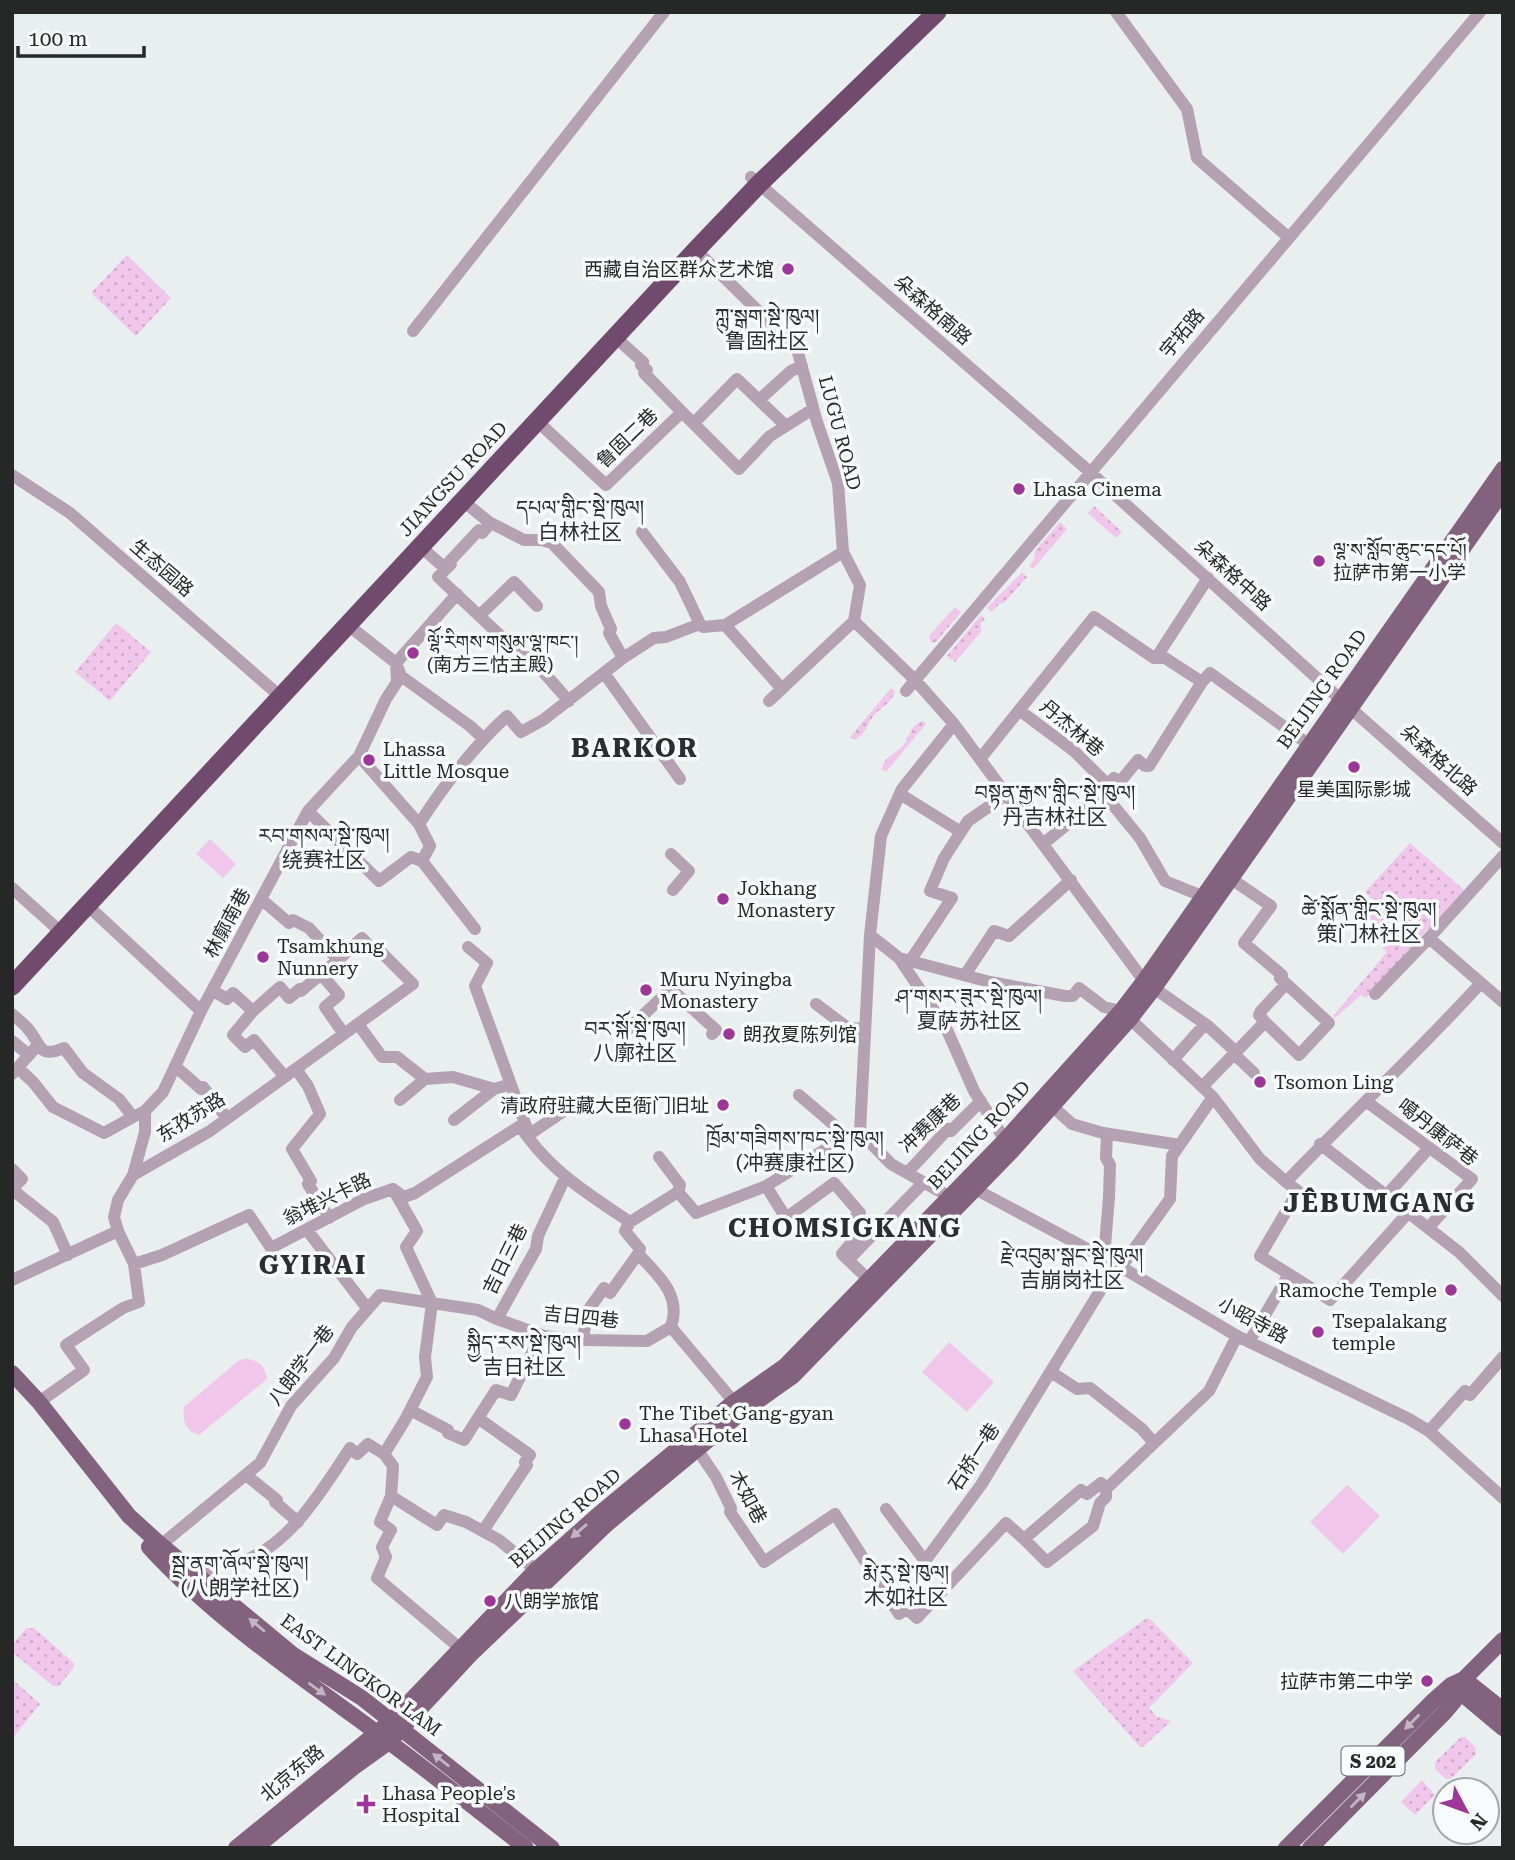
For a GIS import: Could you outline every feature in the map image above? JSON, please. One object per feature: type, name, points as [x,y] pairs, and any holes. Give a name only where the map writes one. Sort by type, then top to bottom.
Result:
[{"type":"highway","name":"JIANGSU ROAD","points":[[12,986],[57,928],[277,693],[348,625],[421,547],[696,250],[755,181],[920,12]]},
{"type":"highway","name":"JIANGSU ROAD","points":[[12,968],[87,905],[688,242],[937,12]]},
{"type":"main road","name":"BEIJING ROAD","points":[[383,1737],[470,1655],[542,1575],[741,1412],[793,1376],[1052,1106],[1126,1015],[1230,878],[1503,469]]},
{"type":"main road","name":"BEIJING ROAD","points":[[1149,984],[1202,896],[1308,744],[1345,703],[1503,491]]},
{"type":"main road","name":"BEIJING ROAD","points":[[396,1725],[461,1647],[734,1402],[785,1366],[1126,1015]]},
{"type":"main road","name":"EAST LINGKOR LAM","points":[[12,1373],[39,1402],[157,1548]]},
{"type":"main road","name":"EAST LINGKOR LAM","points":[[12,1380],[63,1451],[157,1548],[278,1661],[383,1737],[526,1848]]},
{"type":"main road","name":"EAST LINGKOR LAM","points":[[193,1580],[292,1654],[362,1699],[552,1848]]},
{"type":"main road","name":"S 202","points":[[1286,1848],[1503,1640]]},
{"type":"main road","name":"S 202","points":[[1310,1848],[1447,1712],[1458,1686]]},
{"type":"main road","points":[[1458,1686],[1503,1710]]},
{"type":"main road","points":[[1481,1700],[1503,1728]]},
{"type":"main road","name":"北京东路","points":[[236,1848],[383,1737]]},
{"type":"main road","name":"北京东路","points":[[255,1848],[354,1767],[383,1737]]},
{"type":"street","points":[[413,331],[664,12]]},
{"type":"street","points":[[1116,12],[1188,109],[1197,158],[1289,237]]},
{"type":"street","name":"宇拓路","points":[[906,691],[1480,12]]},
{"type":"street","name":"朵森格南路","points":[[755,181],[1090,472]]},
{"type":"street","name":"LUGU ROAD","points":[[696,250],[797,349],[813,409],[838,482],[843,552],[860,586],[854,621]]},
{"type":"street","name":"鲁固二巷","points":[[615,337],[643,362],[641,365],[647,370],[644,373],[682,412],[696,422],[739,469],[770,436],[813,409]]},
{"type":"street","points":[[759,400],[790,371],[802,366]]},
{"type":"street","points":[[696,422],[737,379],[785,425]]},
{"type":"street","name":"鲁固二巷","points":[[537,421],[606,485],[682,412]]},
{"type":"street","name":"朵森格中路","points":[[1090,472],[1345,703]]},
{"type":"street","name":"生态园路","points":[[12,475],[70,513],[277,693]]},
{"type":"street","points":[[463,501],[491,523],[524,540],[551,542],[599,592],[601,606],[611,629],[609,633],[622,658]]},
{"type":"street","points":[[491,523],[482,533],[479,530],[449,562],[451,564],[439,577],[524,658],[530,657],[569,701]]},
{"type":"street","points":[[642,532],[680,582],[703,627],[725,625],[843,552]]},
{"type":"street","points":[[421,547],[446,569]]},
{"type":"street","points":[[1156,658],[1208,578]]},
{"type":"street","points":[[480,615],[514,582],[537,606]]},
{"type":"street","points":[[396,663],[457,594]]},
{"type":"street","name":"丹杰林巷","points":[[981,759],[1094,617],[1156,658],[1165,658],[1202,682]]},
{"type":"street","points":[[769,701],[854,621],[915,680],[954,724],[1149,984],[1205,1024],[1254,1073]]},
{"type":"street","points":[[419,824],[450,776],[483,738],[507,716],[521,732],[569,701],[622,658],[654,638],[666,637],[700,624]]},
{"type":"street","points":[[348,625],[396,663],[401,676],[471,726],[483,738]]},
{"type":"street","points":[[725,625],[782,689]]},
{"type":"street","name":"林廓南巷","points":[[139,1114],[163,1091],[201,1010],[263,901],[308,811],[359,756],[397,682],[396,663]]},
{"type":"street","points":[[604,673],[680,779]]},
{"type":"street","name":"丹杰林巷","points":[[1020,710],[1074,751],[1108,785],[1114,778],[1119,783],[1138,760],[1145,766],[1149,765],[1210,673],[1308,744]]},
{"type":"street","name":"朵森格北路","points":[[1345,703],[1503,843]]},
{"type":"street","points":[[950,1197],[891,1164],[860,1132],[870,935],[881,836],[900,794],[954,724]]},
{"type":"street","points":[[359,756],[419,824],[430,846],[422,861]]},
{"type":"street","points":[[1043,844],[1076,817],[1108,785]]},
{"type":"street","points":[[1108,785],[1104,794],[1140,838],[1165,881],[1202,896]]},
{"type":"street","points":[[900,794],[961,832]]},
{"type":"street","points":[[905,959],[952,898],[930,891],[944,858],[968,821],[1007,794]]},
{"type":"street","points":[[308,811],[379,881],[411,857],[422,861],[475,929]]},
{"type":"street","points":[[671,854],[688,871],[673,890]]},
{"type":"street","points":[[1374,994],[1503,856]]},
{"type":"street","points":[[1230,878],[1271,906],[1244,943],[1282,975],[1280,978],[1329,1023],[1299,1055],[1259,1015],[1286,984]]},
{"type":"street","points":[[965,975],[994,930],[1009,936],[1072,880]]},
{"type":"street","points":[[12,888],[57,928]]},
{"type":"street","points":[[263,901],[279,916]]},
{"type":"street","points":[[263,901],[289,923],[293,920],[309,928],[338,960],[289,998],[280,987],[253,1011],[233,1035],[245,1047],[254,1041],[285,1077]]},
{"type":"street","points":[[87,905],[201,1010]]},
{"type":"street","points":[[870,935],[905,959],[1065,996],[1073,996],[1079,988],[1104,1007],[1126,1015],[1213,1097],[1260,1158],[1298,1191],[1260,1256],[1330,1300],[1408,1214]]},
{"type":"street","name":"东孜苏路","points":[[133,1175],[226,1118],[413,984],[378,949],[374,951],[362,938],[338,960]]},
{"type":"street","points":[[1429,938],[1503,1002]]},
{"type":"street","points":[[468,947],[487,964],[475,986],[525,1131]]},
{"type":"street","points":[[905,959],[947,1030],[981,1101],[1005,1140]]},
{"type":"street","points":[[321,974],[339,995],[325,1007],[344,1034]]},
{"type":"street","points":[[1286,1181],[1320,1144],[1367,1102],[1481,983]]},
{"type":"street","points":[[476,986],[525,1131],[542,1157],[565,1178],[630,1222]]},
{"type":"street","points":[[626,1031],[671,989],[716,1030],[712,1034]]},
{"type":"street","points":[[212,990],[227,999],[233,993],[253,1011]]},
{"type":"street","points":[[816,1004],[848,1028],[866,1029]]},
{"type":"street","points":[[12,1014],[32,1033],[44,1051],[55,1052],[64,1048],[83,1073],[139,1114],[145,1132],[133,1175],[118,1200],[114,1217],[134,1264],[139,1302],[123,1308],[66,1345],[84,1370],[39,1402]]},
{"type":"street","points":[[1202,1087],[1265,1022]]},
{"type":"street","points":[[358,1024],[382,1057],[397,1057],[425,1079]]},
{"type":"street","points":[[1173,1059],[1205,1024]]},
{"type":"street","points":[[12,1041],[29,1055]]},
{"type":"street","points":[[38,1045],[15,1071],[33,1082],[53,1107],[104,1133],[139,1114]]},
{"type":"street","points":[[175,1066],[201,1089],[204,1087],[226,1118]]},
{"type":"street","points":[[296,1069],[308,1086],[320,1114],[292,1149],[311,1181],[308,1184],[329,1218]]},
{"type":"street","points":[[400,1100],[425,1079],[453,1076],[494,1089]]},
{"type":"street","points":[[454,1119],[494,1089],[508,1085]]},
{"type":"street","points":[[799,1095],[847,1136]]},
{"type":"street","name":"石桥一巷","points":[[886,1509],[925,1561],[981,1485],[1119,1266],[1170,1199],[1172,1156],[1213,1097]]},
{"type":"street","name":"冲赛康巷","points":[[906,1173],[948,1129],[951,1131],[981,1101]]},
{"type":"street","name":"噶丹康萨巷","points":[[1367,1102],[1472,1179],[1429,1227]]},
{"type":"street","name":"翁堆兴卡路","points":[[134,1264],[162,1255],[248,1215],[271,1248],[364,1199],[393,1189],[404,1197],[415,1193],[572,1106]]},
{"type":"street","points":[[1052,1106],[1072,1124],[1107,1134],[1180,1145]]},
{"type":"street","points":[[678,1192],[696,1213],[766,1186],[847,1136],[860,1132]]},
{"type":"street","points":[[1104,1258],[1110,1165],[1106,1158],[1107,1134]]},
{"type":"street","points":[[1320,1144],[1408,1214],[1429,1227],[1459,1252],[1503,1296]]},
{"type":"street","points":[[1385,1196],[1429,1148]]},
{"type":"street","points":[[583,1340],[587,1312],[604,1289],[610,1293],[638,1254],[640,1248],[625,1231],[630,1222],[678,1192],[680,1185],[659,1157]]},
{"type":"street","points":[[12,1169],[23,1179],[13,1188],[53,1222],[68,1255]]},
{"type":"street","name":"吉日三巷","points":[[497,1319],[536,1249],[538,1236],[565,1178]]},
{"type":"street","points":[[848,1260],[924,1182]]},
{"type":"street","points":[[766,1186],[786,1218],[834,1184],[860,1213],[850,1223],[859,1234],[842,1254],[869,1280]]},
{"type":"street","points":[[384,1454],[427,1377],[425,1357],[432,1303],[406,1247],[417,1231],[393,1189]]},
{"type":"street","name":"小昭寺路","points":[[975,1189],[1119,1266],[1243,1339],[1429,1430],[1503,1498]]},
{"type":"street","points":[[307,1230],[367,1308],[380,1295],[432,1303]]},
{"type":"street","points":[[12,1280],[118,1231]]},
{"type":"street","points":[[638,1254],[666,1282],[676,1314],[671,1327],[734,1402]]},
{"type":"street","points":[[1106,1489],[1209,1391],[1289,1274]]},
{"type":"street","name":"吉日四巷","points":[[432,1303],[478,1310],[541,1335],[583,1340],[647,1342],[671,1327]]},
{"type":"street","name":"八朗学一巷","points":[[157,1548],[260,1463],[291,1406],[334,1358],[367,1308]]},
{"type":"street","points":[[410,1410],[464,1440],[496,1390],[511,1395],[541,1335]]},
{"type":"street","points":[[1429,1430],[1465,1391],[1470,1395],[1503,1357]]},
{"type":"street","points":[[1051,1372],[1077,1389],[1090,1388],[1142,1429],[1154,1443]]},
{"type":"street","points":[[478,1418],[530,1455],[525,1462],[527,1465],[484,1531]]},
{"type":"street","points":[[193,1580],[230,1554],[240,1562],[251,1559],[298,1522],[350,1448],[357,1454],[368,1444],[384,1454],[393,1465],[391,1496],[380,1522],[391,1530],[382,1547],[386,1557],[377,1578],[461,1647]]},
{"type":"street","name":"木如巷","points":[[697,1449],[732,1508],[730,1512],[764,1562],[835,1514],[899,1614],[907,1609],[917,1618],[1006,1523],[1024,1539]]},
{"type":"street","points":[[246,1475],[277,1500],[275,1502],[298,1522]]},
{"type":"street","points":[[1101,1483],[1106,1489],[1106,1497],[1100,1503],[1093,1526],[1047,1562],[1024,1539],[1081,1490],[1087,1494],[1101,1483]]},
{"type":"street","points":[[391,1496],[437,1525],[444,1515],[484,1531],[542,1575]]},
{"type":"shaded area","points":[[127,255],[171,298],[136,336],[91,293]]},
{"type":"shaded area","points":[[1094,506],[1122,532],[1116,538],[1088,513]]},
{"type":"shaded area","points":[[1060,522],[1067,529],[1033,569],[1029,566],[1034,560],[1035,551]]},
{"type":"shaded area","points":[[1022,572],[1027,577],[1004,603],[999,604],[992,612],[987,608],[996,598]]},
{"type":"shaded area","points":[[955,607],[961,612],[936,642],[931,643],[929,636]]},
{"type":"shaded area","points":[[981,615],[985,619],[981,623],[981,632],[955,662],[947,656]]},
{"type":"shaded area","points":[[116,623],[151,652],[110,701],[75,672]]},
{"type":"shaded area","points":[[891,688],[895,691],[891,700],[872,718],[858,738],[854,740],[850,737]]},
{"type":"shaded area","points":[[923,721],[926,724],[886,772],[882,769],[885,761],[905,743],[913,727]]},
{"type":"shaded area","points":[[210,839],[236,864],[223,878],[196,854]]},
{"type":"shaded area","points":[[1410,843],[1464,890],[1421,937],[1423,940],[1366,998],[1361,995],[1335,1018],[1333,1016],[1387,952],[1383,948],[1386,944],[1361,923],[1372,910],[1373,900],[1365,892]]},
{"type":"shaded area","points":[[949,1342],[994,1382],[967,1412],[922,1372]]},
{"type":"shaded area","points":[[244,1359],[260,1364],[267,1379],[199,1435],[190,1431],[184,1421],[184,1407],[238,1361]]},
{"type":"shaded area","points":[[1347,1485],[1380,1516],[1343,1554],[1310,1522]]},
{"type":"shaded area","points":[[1147,1618],[1193,1663],[1149,1708],[1157,1717],[1171,1721],[1140,1747],[1073,1671]]},
{"type":"shaded area","points":[[27,1628],[34,1628],[74,1663],[74,1667],[59,1686],[53,1686],[12,1652],[12,1645]]},
{"type":"shaded area","points":[[12,1679],[40,1704],[12,1739]]},
{"type":"shaded area","points":[[1461,1737],[1465,1737],[1475,1747],[1476,1754],[1454,1776],[1443,1776],[1435,1769],[1435,1762]]},
{"type":"shaded area","points":[[1422,1780],[1431,1790],[1431,1799],[1415,1815],[1401,1802]]},
{"type":"place","name":"西藏自治区群众艺术馆","points":[[788,269]]},
{"type":"place","name":"Lhasa Cinema","points":[[1019,489]]},
{"type":"place","name":"ལྷ་ས་སློབ་ཆུང་དང་པོ། 拉萨市第一小学","points":[[1319,561]]},
{"type":"place","name":"ལྷོ་རིགས་གསུམ་ལྷ་ཁང་། (南方三怙主殿)","points":[[413,653]]},
{"type":"place","name":"Lhassa Little Mosque","points":[[369,760]]},
{"type":"place","name":"星美国际影城","points":[[1354,767]]},
{"type":"place","name":"Jokhang Monastery","points":[[723,899]]},
{"type":"place","name":"Tsamkhung Nunnery","points":[[263,957]]},
{"type":"place","name":"Muru Nyingba Monastery","points":[[646,990]]},
{"type":"place","name":"朗孜夏陈列馆","points":[[729,1034]]},
{"type":"place","name":"Tsomon Ling","points":[[1260,1082]]},
{"type":"place","name":"清政府驻藏大臣衙门旧址","points":[[723,1105]]},
{"type":"place","name":"Ramoche Temple","points":[[1451,1290]]},
{"type":"place","name":"Tsepalakang temple","points":[[1318,1332]]},
{"type":"place","name":"The Tibet Gang-gyan Lhasa Hotel","points":[[625,1424]]},
{"type":"place","name":"八朗学旅馆","points":[[490,1601]]},
{"type":"place","name":"拉萨市第二中学","points":[[1427,1681]]},
{"type":"place","name":"Lhasa People's Hospital","points":[[366,1804]]},
{"type":"district","name":"ཀླུ་སྒུག་སྡེ་ཁུལ། 鲁固社区","points":[[767,329]]},
{"type":"district","name":"དཔལ་གླིང་སྡེ་ཁུལ། 白林社区","points":[[580,520]]},
{"type":"district","name":"BARKOR","points":[[635,748]]},
{"type":"district","name":"བསྟན་རྒྱས་གླིང་སྡེ་ཁུལ། 丹吉林社区","points":[[1055,805]]},
{"type":"district","name":"རབ་གསལ་སྡེ་ཁུལ། 绕赛社区","points":[[324,848]]},
{"type":"district","name":"ཚེ་སྨོན་གླིང་སྡེ་ཁུལ། 策门林社区","points":[[1369,922]]},
{"type":"district","name":"ཤ་གསར་ཟུར་སྡེ་ཁུལ། 夏萨苏社区","points":[[969,1009]]},
{"type":"district","name":"བར་སྐོ་སྡེ་ཁུལ། 八廓社区","points":[[635,1041]]},
{"type":"district","name":"ཁྲོམ་གཟིགས་ཁང་སྡེ་ཁུལ། (冲赛康社区)","points":[[795,1151]]},
{"type":"district","name":"JÊBUMGANG","points":[[1380,1203]]},
{"type":"district","name":"CHOMSIGKANG","points":[[845,1228]]},
{"type":"district","name":"GYIRAI","points":[[313,1265]]},
{"type":"district","name":"རྗེ་འབུམ་སྒང་སྡེ་ཁུལ། 吉崩岗社区","points":[[1072,1268]]},
{"type":"district","name":"སྐྱིད་རས་སྡེ་ཁུལ། 吉日社区","points":[[524,1355]]},
{"type":"district","name":"སྦྲ་ནག་ཞོལ་སྡེ་ཁུལ། (八朗学社区)","points":[[240,1576]]},
{"type":"district","name":"རྨེ་རུ་སྡེ་ཁུལ། 木如社区","points":[[906,1585]]}]
